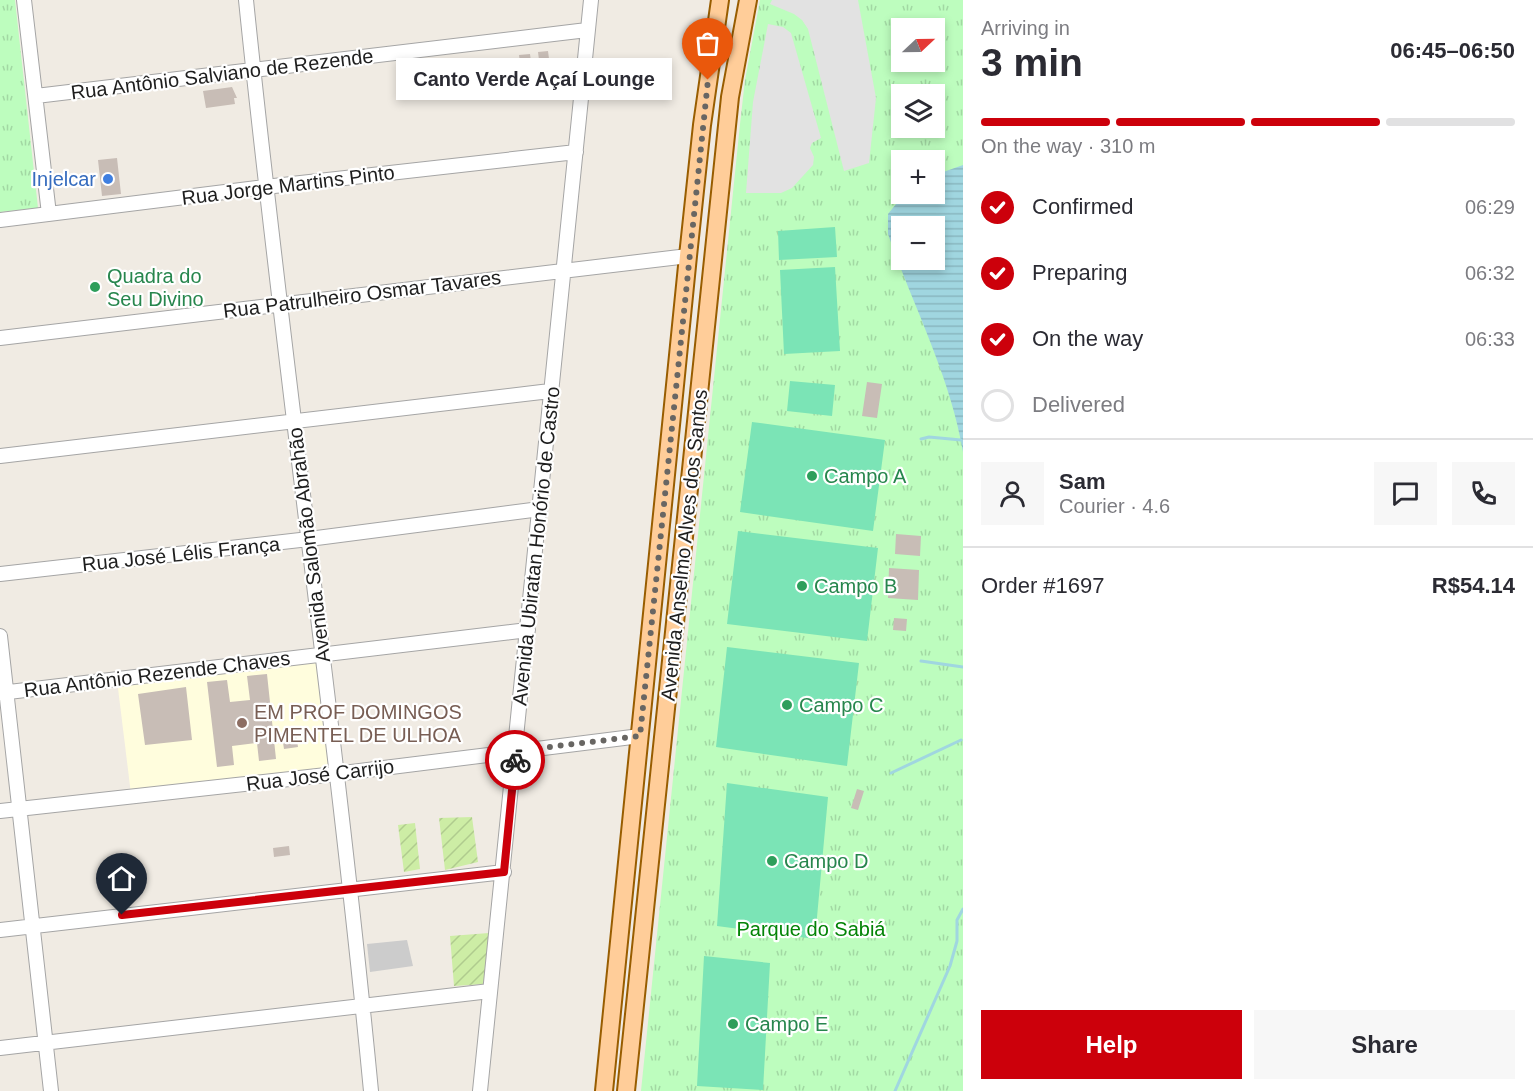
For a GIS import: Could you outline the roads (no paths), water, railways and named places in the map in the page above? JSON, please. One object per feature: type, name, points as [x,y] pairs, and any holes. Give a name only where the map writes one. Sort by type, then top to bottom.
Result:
[{"type":"main road","name":"Avenida Anselmo Alves dos Santos","points":[[604,1091],[688,256],[702,125],[720,0]]},
{"type":"main road","points":[[727,0],[747,3]]},
{"type":"main road","name":"Avenida Anselmo Alves dos Santos","points":[[626,1091],[730,97],[747,3]]},
{"type":"main road","points":[[624,895],[648,898]]},
{"type":"main road","points":[[621,928],[636,929],[643,936]]},
{"type":"street","points":[[24,0],[50,214]]},
{"type":"street","name":"Avenida Salomão Abrahão","points":[[246,0],[265,187],[309,539],[371,1091]]},
{"type":"street","name":"Avenida Ubiratan Honório de Castro","points":[[480,1091],[591,0]]},
{"type":"street","name":"Rua Antônio Salviano de Rezende","points":[[36,96],[587,30]]},
{"type":"street","name":"Rua Jorge Martins Pinto","points":[[0,220],[576,152]]},
{"type":"street","name":"Rua Patrulheiro Osmar Tavares","points":[[0,338],[688,256]]},
{"type":"street","points":[[0,456],[550,391]]},
{"type":"street","name":"Rua José Lélis França","points":[[0,574],[309,539],[540,509]]},
{"type":"street","name":"Rua Antônio Rezende Chaves","points":[[4,692],[528,630]]},
{"type":"street","points":[[0,636],[4,692],[20,808],[31,926],[51,1091]]},
{"type":"street","name":"Rua José Carrijo","points":[[0,811],[335,774],[640,736]]},
{"type":"street","points":[[0,930],[348,888],[504,872]]},
{"type":"street","points":[[0,1048],[362,1004],[490,991]]},
{"type":"water","points":[[963,165],[963,452],[957,423],[940,368],[902,270],[945,270],[945,216],[891,216],[891,242],[888,234],[888,214],[896,204],[945,204],[945,171]]},
{"type":"waterway","points":[[921,439],[929,437],[961,440]]},
{"type":"waterway","points":[[921,661],[963,667]]},
{"type":"waterway","points":[[891,773],[961,740]]},
{"type":"waterway","points":[[895,1091],[950,966],[957,941],[957,920],[963,909]]},
{"type":"place","name":"Canto Verde Açaí Lounge","points":[[708,80]]},
{"type":"place","name":"Injelcar","points":[[108,179]]},
{"type":"place","name":"Quadra do Seu Divino","points":[[95,287]]},
{"type":"place","name":"Campo A","points":[[812,476]]},
{"type":"place","name":"Campo B","points":[[802,586]]},
{"type":"place","name":"Campo C","points":[[787,705]]},
{"type":"place","name":"EM PROF DOMINGOS PIMENTEL DE ULHOA","points":[[242,723]]},
{"type":"place","name":"Campo D","points":[[772,861]]},
{"type":"place","name":"Campo E","points":[[733,1024]]},
{"type":"park label","name":"Parque do Sabiá","points":[[811,929]]}]
